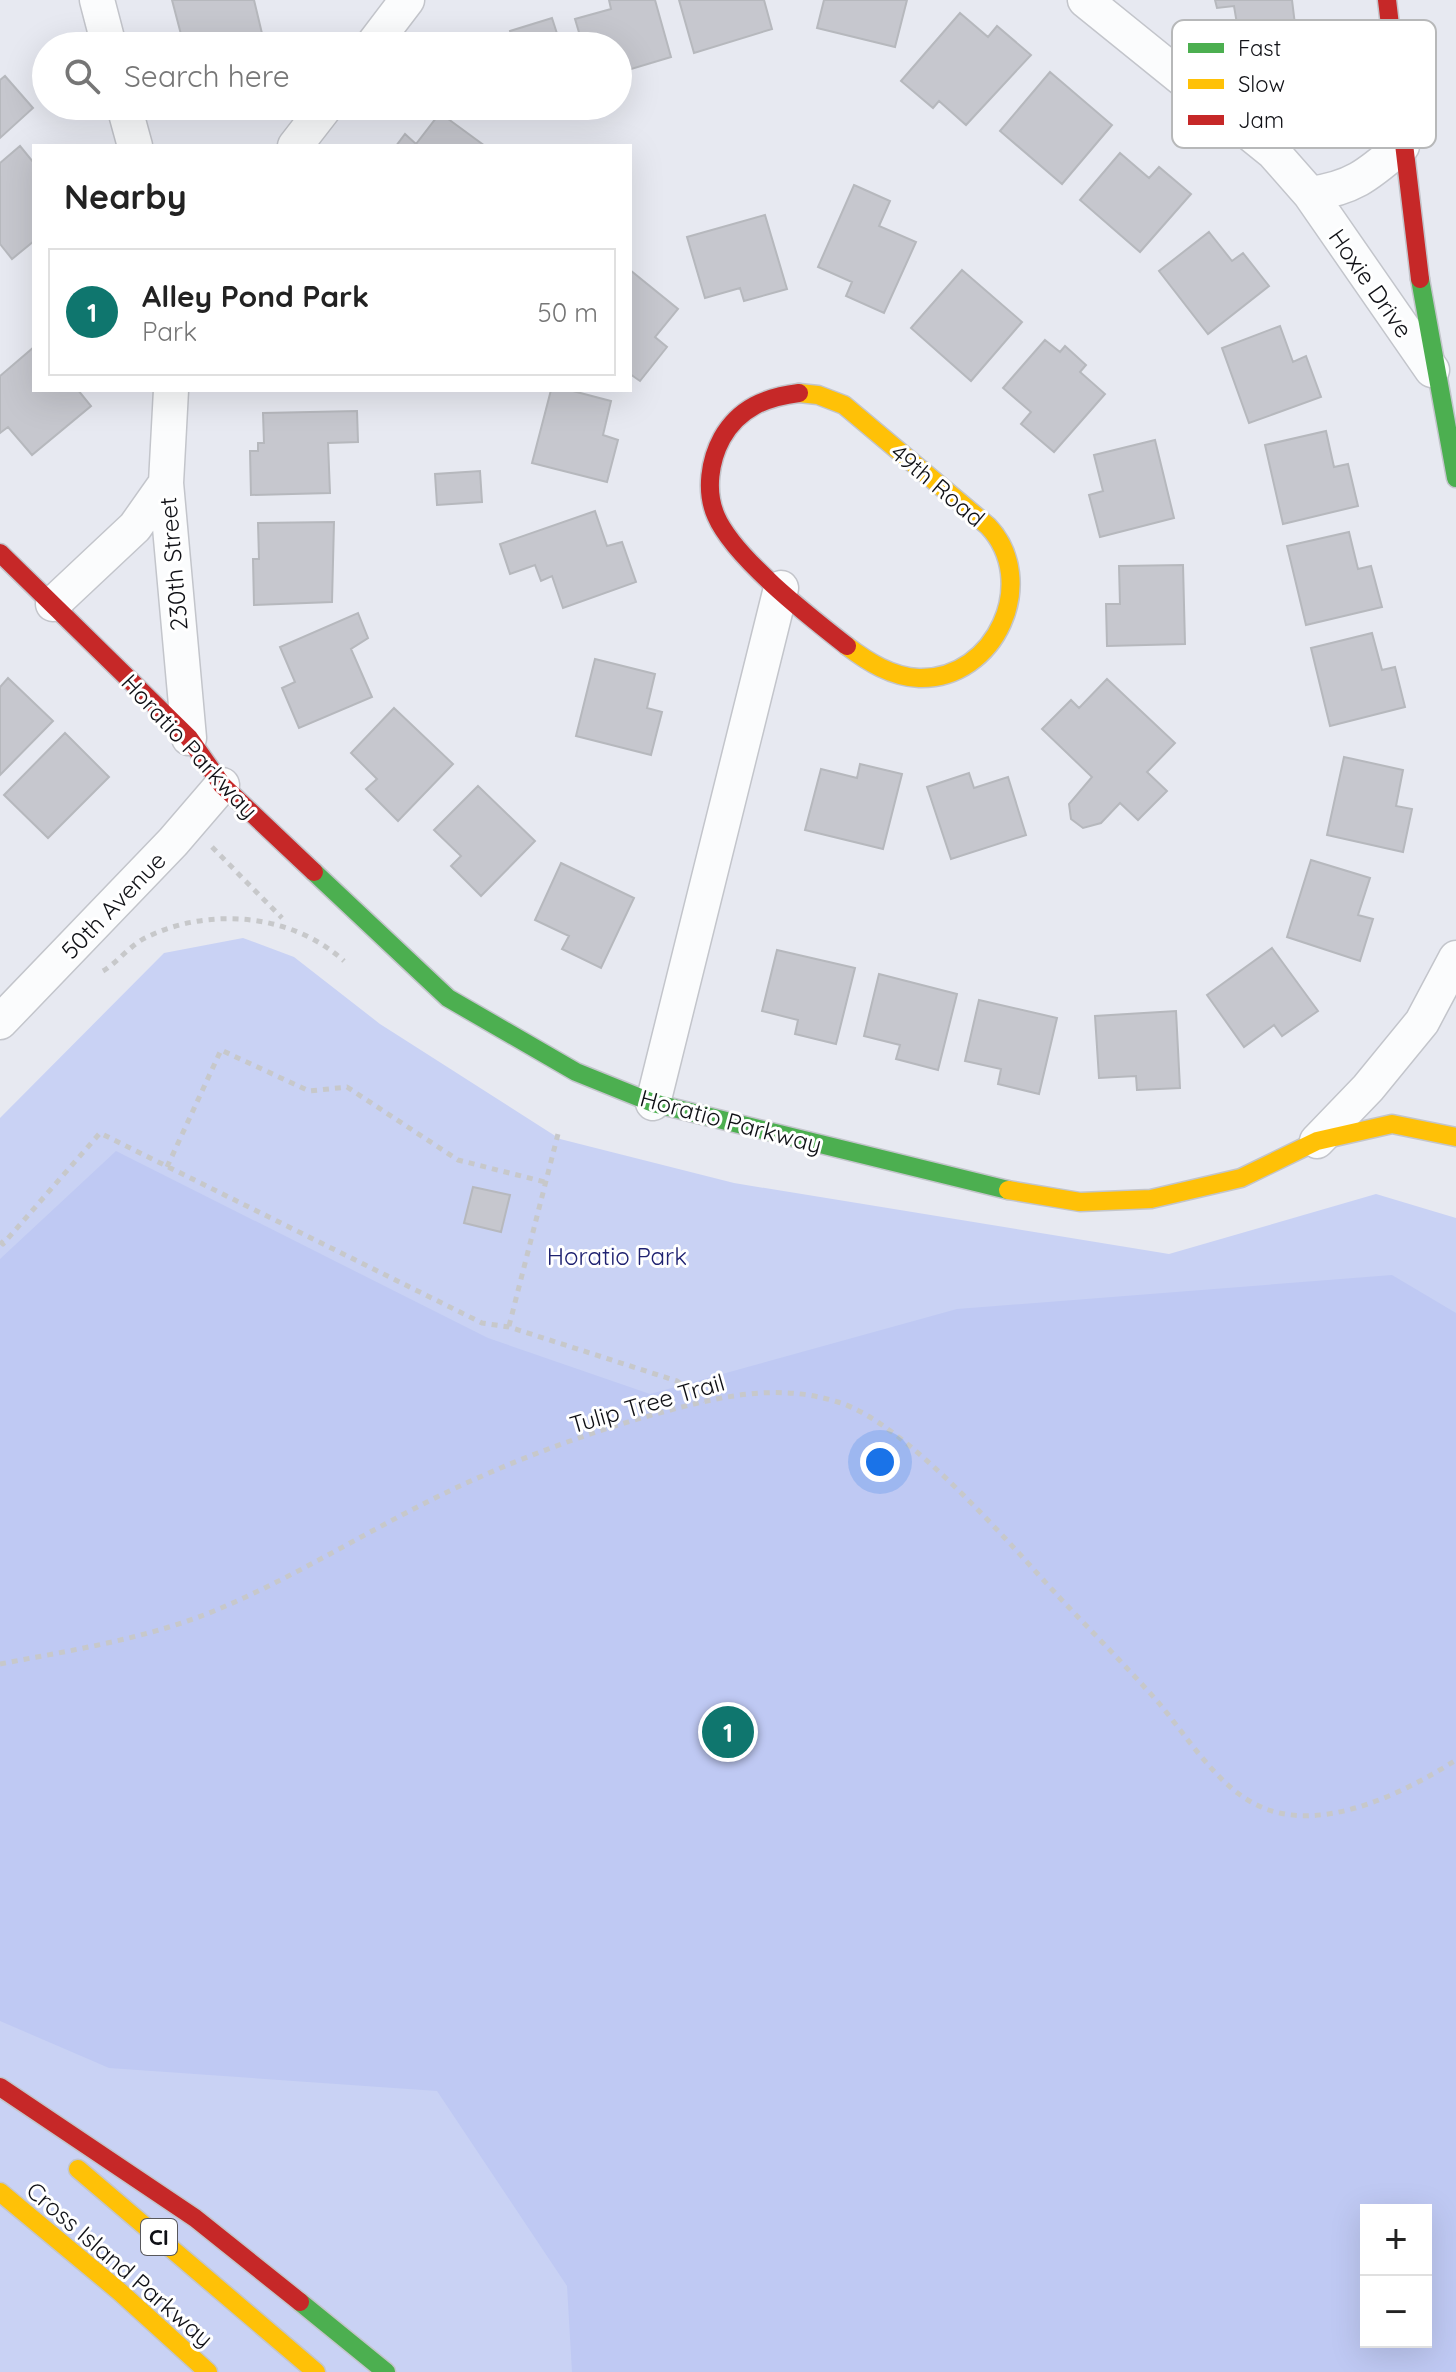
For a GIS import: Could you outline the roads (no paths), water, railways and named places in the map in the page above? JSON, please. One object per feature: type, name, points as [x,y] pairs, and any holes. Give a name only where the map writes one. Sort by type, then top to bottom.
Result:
[{"type":"main road","points":[[1387,0],[1389,20]]},
{"type":"main road","points":[[1402,148],[1444,374],[1456,478]]},
{"type":"main road","name":"49th Road","points":[[799,393],[818,395],[844,405],[994,532],[1010,566],[1008,613],[998,634],[978,657],[958,670],[931,677],[911,677],[871,663],[781,588],[730,540],[715,515],[710,492],[711,465],[725,431],[746,409],[773,396],[799,393]]},
{"type":"main road","name":"Horatio Parkway","points":[[0,553],[189,738],[222,785],[448,998],[576,1072],[653,1103],[1001,1189],[1080,1202],[1151,1199],[1241,1178],[1317,1141],[1392,1124],[1456,1137]]},
{"type":"main road","points":[[0,2087],[195,2218],[386,2372]]},
{"type":"main road","name":"Cross Island Parkway","points":[[0,2103],[45,2141]]},
{"type":"main road","name":"Cross Island Parkway","points":[[69,2161],[316,2372]]},
{"type":"main road","name":"Cross Island Parkway","points":[[0,2192],[120,2292],[208,2372]]},
{"type":"main road","points":[[120,2292],[190,2372]]},
{"type":"street","points":[[97,0],[105,32]]},
{"type":"street","points":[[383,32],[407,0]]},
{"type":"street","name":"Hoxie Drive","points":[[1085,0],[1172,70]]},
{"type":"street","points":[[128,120],[134,144]]},
{"type":"street","points":[[297,144],[315,120]]},
{"type":"street","name":"Hoxie Drive","points":[[1268,148],[1310,194],[1444,374]]},
{"type":"street","name":"Hoxie Drive","points":[[1310,194],[1337,190],[1363,180],[1400,148]]},
{"type":"street","name":"230th Street","points":[[171,392],[166,483],[189,738]]},
{"type":"street","points":[[53,604],[135,527],[166,483]]},
{"type":"street","points":[[653,1103],[781,588]]},
{"type":"street","name":"50th Avenue","points":[[0,1022],[222,785]]},
{"type":"street","name":"Horatio Parkway","points":[[1317,1141],[1368,1088],[1422,1022],[1456,958]]},
{"type":"place","name":"Alley Pond Park","points":[[728,1732]]},
{"type":"park label","name":"Horatio Park","points":[[617,1256]]}]
